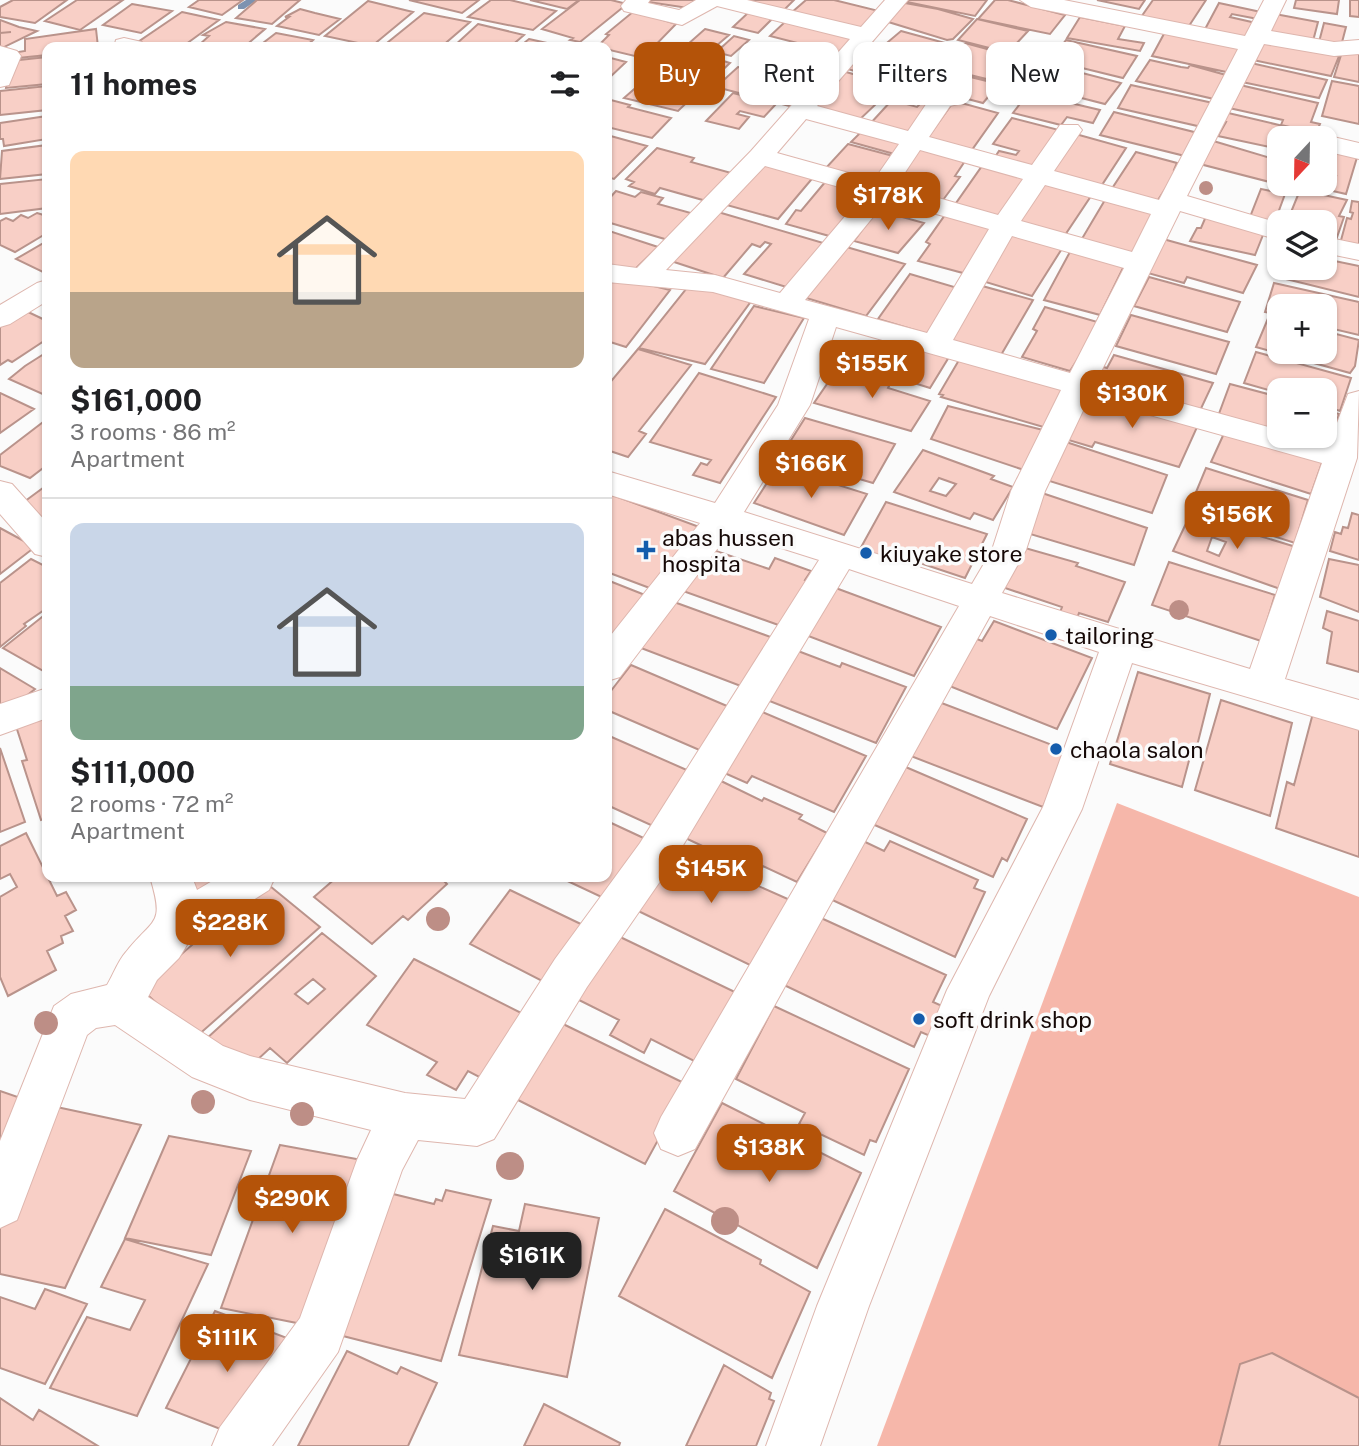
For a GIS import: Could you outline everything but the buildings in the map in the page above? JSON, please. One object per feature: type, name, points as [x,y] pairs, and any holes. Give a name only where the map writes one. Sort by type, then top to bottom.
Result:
[{"type":"street","points":[[639,0],[632,6],[682,18],[712,0]]},
{"type":"street","points":[[719,0],[864,36]]},
{"type":"street","points":[[644,277],[760,156],[897,0]]},
{"type":"street","points":[[1031,0],[1256,40],[1334,49],[1359,47]]},
{"type":"street","points":[[678,1133],[1009,550],[1028,491],[1138,263],[1275,0]]},
{"type":"street","points":[[0,53],[9,56],[0,80]]},
{"type":"street","points":[[787,303],[880,191],[938,105]]},
{"type":"street","points":[[799,109],[1039,176],[1267,229]]},
{"type":"street","points":[[936,343],[1004,227],[1069,130]]},
{"type":"street","points":[[1337,146],[1359,151]]},
{"type":"street","points":[[760,156],[1138,263]]},
{"type":"street","points":[[1337,248],[1359,253]]},
{"type":"street","points":[[612,274],[715,284],[936,343],[1079,386],[1341,458]]},
{"type":"street","points":[[0,284],[42,297]]},
{"type":"street","points":[[0,318],[42,297]]},
{"type":"street","points":[[612,661],[722,519],[794,405],[825,315]]},
{"type":"street","points":[[1263,687],[1359,401]]},
{"type":"street","points":[[612,484],[841,554],[1120,645],[1359,715]]},
{"type":"street","points":[[0,492],[42,539]]},
{"type":"street","points":[[0,1203],[71,1021],[87,1009],[121,1004],[208,1062],[250,1079],[405,1116],[477,1123],[570,972],[655,855],[841,554]]},
{"type":"street","points":[[793,1446],[843,1307],[969,990],[1062,809],[1120,645]]},
{"type":"street","points":[[0,720],[42,705]]},
{"type":"street","points":[[121,1004],[141,966],[164,944],[175,927],[180,902],[173,882]]},
{"type":"street","points":[[175,927],[246,882]]},
{"type":"street","points":[[239,1446],[320,1334],[381,1160],[405,1116]]},
{"type":"shaded area","points":[[1117,803],[1359,897],[1359,1446],[877,1446]]},
{"type":"waterway","points":[[241,7],[252,0]]},
{"type":"place","name":"abas hussen hospita","points":[[646,550]]},
{"type":"place","name":"kiuyake store","points":[[866,553]]},
{"type":"place","name":"tailoring","points":[[1051,635]]},
{"type":"place","name":"chaola salon","points":[[1056,749]]},
{"type":"place","name":"soft drink shop","points":[[919,1019]]}]
